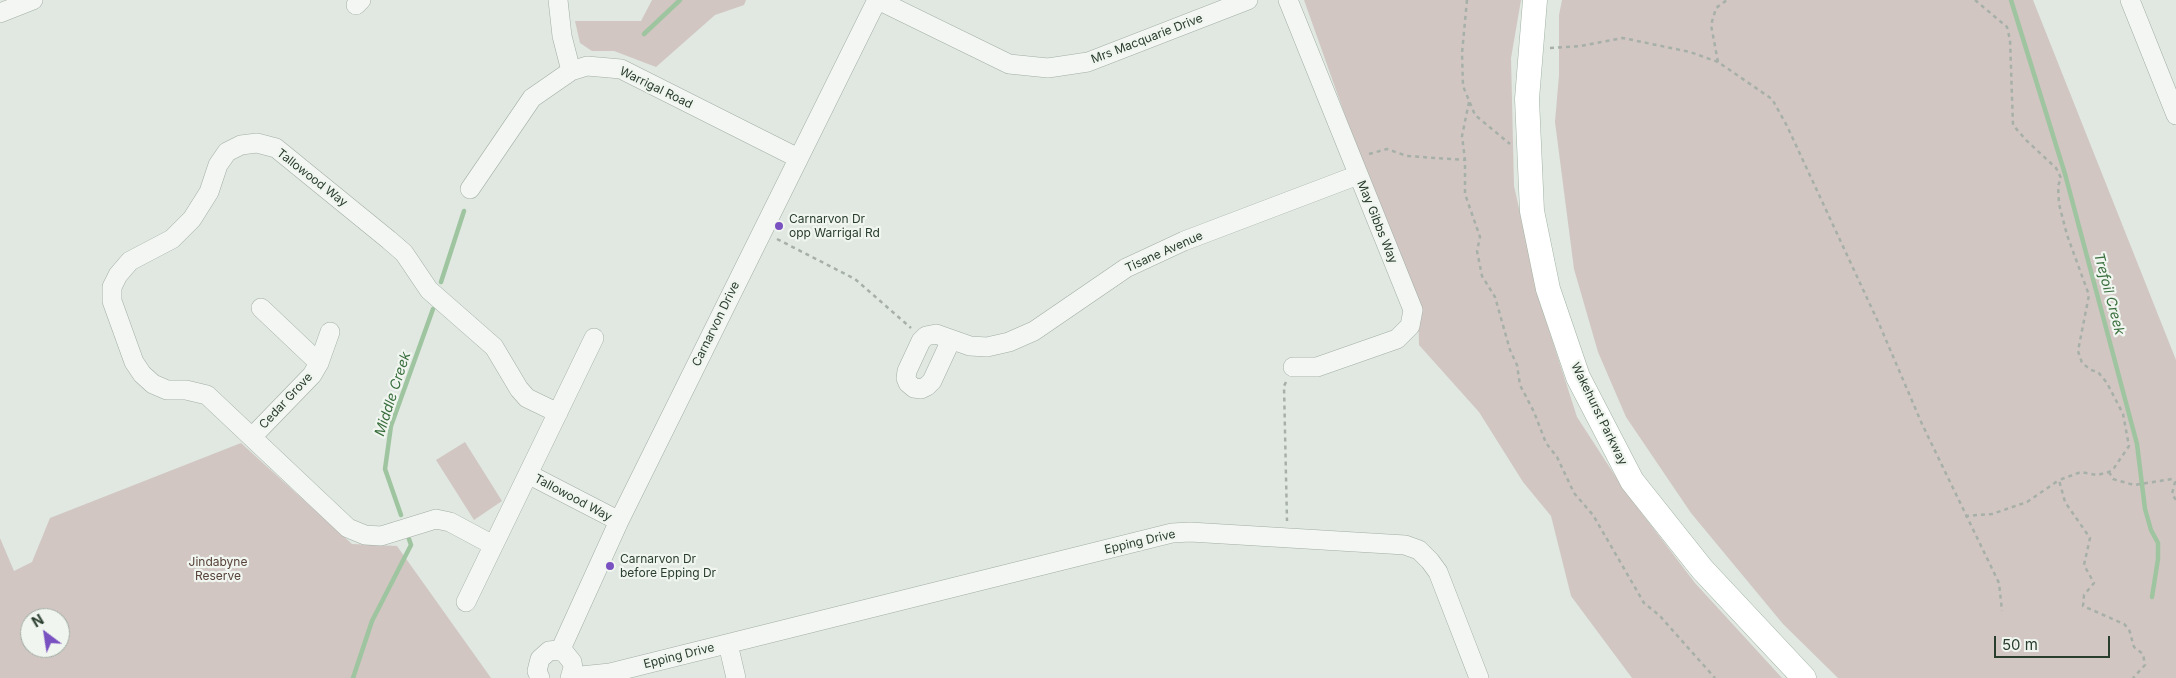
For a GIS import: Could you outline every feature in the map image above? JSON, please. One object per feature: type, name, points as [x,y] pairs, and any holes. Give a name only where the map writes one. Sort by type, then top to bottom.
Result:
[{"type":"main road","name":"Wakehurst Parkway","points":[[1535,0],[1527,99],[1532,210],[1548,288],[1578,377],[1632,481],[1702,569],[1804,678]]},
{"type":"street","points":[[0,13],[32,0]]},
{"type":"street","points":[[558,0],[562,36],[571,71]]},
{"type":"street","name":"Mrs Macquarie Drive","points":[[877,0],[1009,64],[1048,68],[1088,62],[1248,0]]},
{"type":"street","name":"Carnarvon Drive","points":[[560,651],[619,521],[877,0]]},
{"type":"street","name":"May Gibbs Way","points":[[1288,0],[1413,310],[1410,326],[1397,339],[1317,367],[1293,367]]},
{"type":"street","points":[[2130,0],[2176,115]]},
{"type":"street","name":"Warrigal Road","points":[[470,190],[532,98],[571,71],[587,66],[621,69],[798,158]]},
{"type":"street","name":"Tallowood Way","points":[[493,545],[450,522],[436,519],[381,536],[366,535],[348,528],[207,394],[186,390],[167,390],[153,384],[142,374],[134,362],[112,301],[112,288],[118,275],[130,261],[172,239],[192,219],[209,192],[218,164],[227,152],[241,145],[257,143],[276,148],[404,253],[429,290],[494,348],[519,389],[527,398],[558,413]]},
{"type":"street","name":"Tisane Avenue","points":[[921,341],[931,333],[970,346],[987,347],[1009,342],[1034,331],[1126,268],[1355,168]]},
{"type":"street","name":"Cedar Grove","points":[[261,308],[319,363]]},
{"type":"street","name":"Cedar Grove","points":[[252,437],[312,374],[319,363],[330,332]]},
{"type":"street","name":"Tallowood Way","points":[[466,602],[594,338]]},
{"type":"street","points":[[921,341],[907,371],[906,378],[914,388],[921,389],[932,381],[951,340]]},
{"type":"street","name":"Tallowood Way","points":[[528,474],[619,521]]},
{"type":"street","name":"Epping Drive","points":[[570,678],[610,673],[1172,533],[1190,532],[1405,545],[1419,550],[1430,560],[1438,572],[1479,678]]},
{"type":"street","name":"Epping Drive","points":[[728,644],[736,678]]},
{"type":"street","points":[[540,678],[537,671],[540,659],[549,651],[560,651],[569,656],[572,662],[573,668],[570,678]]},
{"type":"path","points":[[1467,0],[1462,53],[1462,86],[1475,115],[1530,162]]},
{"type":"path","points":[[1718,62],[1711,25],[1716,8],[1727,0]]},
{"type":"path","points":[[1965,516],[1992,514],[2027,502],[2059,480],[2081,472],[2098,474],[2109,472],[2125,454],[2129,446],[2123,414],[2107,383],[2098,372],[2090,370],[2082,363],[2078,352],[2089,295],[2075,258],[2059,204],[2058,186],[2061,178],[2056,168],[2013,125],[2010,40],[2004,22],[1984,10],[1976,1]]},
{"type":"path","points":[[1531,49],[1580,46],[1623,38],[1690,52],[1718,62],[1772,99],[1787,126],[1880,326],[1965,516],[1999,583],[2002,611]]},
{"type":"path","points":[[1469,102],[1462,136],[1466,194],[1480,237],[1477,251],[1482,276],[1495,297],[1510,350],[1517,365],[1520,385],[1534,412],[1546,443],[1557,457],[1574,493],[1593,516],[1644,603],[1659,615],[1715,678]]},
{"type":"path","points":[[1355,168],[1386,149],[1407,156],[1465,160]]},
{"type":"path","points":[[763,231],[855,279],[912,328],[921,341]]},
{"type":"path","points":[[1288,538],[1284,386],[1293,367]]},
{"type":"path","points":[[2109,472],[2114,479],[2134,485],[2150,484],[2172,479],[2175,482],[2172,494],[2176,500]]},
{"type":"path","points":[[2059,480],[2065,502],[2090,538],[2084,565],[2094,583],[2084,595],[2083,606],[2124,624],[2129,629],[2134,647],[2143,654],[2145,665],[2133,678]]},
{"type":"green space","points":[[652,0],[746,0],[744,5],[715,15],[656,67],[614,51],[592,51],[580,43],[575,21],[641,21]]},
{"type":"green space","points":[[1304,0],[1521,0],[1511,58],[1514,186],[1540,302],[1577,417],[1625,491],[1695,583],[1782,678],[1632,678],[1571,596],[1551,516],[1523,482],[1479,412],[1419,345],[1418,305],[1367,177]]},
{"type":"green space","points":[[1562,0],[2033,0],[2176,360],[2176,678],[1838,678],[1783,624],[1691,513],[1626,417],[1598,352],[1574,269],[1555,122],[1559,75],[1559,15]]},
{"type":"green space","points":[[465,442],[502,501],[474,520],[436,460]]},
{"type":"green space","name":"Jindabyne Reserve","points":[[241,443],[352,544],[397,546],[491,678],[0,678],[0,538],[14,571],[32,562],[50,518]]},
{"type":"waterway","name":"Middle Creek","points":[[644,34],[680,0]]},
{"type":"waterway","name":"Trefoil Creek","points":[[2011,0],[2065,174],[2137,444],[2145,509],[2151,530],[2158,543],[2158,559],[2152,597]]},
{"type":"waterway","name":"Middle Creek","points":[[441,282],[464,211]]},
{"type":"waterway","name":"Middle Creek","points":[[401,515],[385,469],[391,426],[433,309]]},
{"type":"waterway","name":"Middle Creek","points":[[353,678],[372,621],[411,545],[409,539]]},
{"type":"place","name":"Carnarvon Dr opp Warrigal Rd","points":[[779,226]]},
{"type":"place","name":"Carnarvon Dr before Epping Dr","points":[[610,566]]}]
